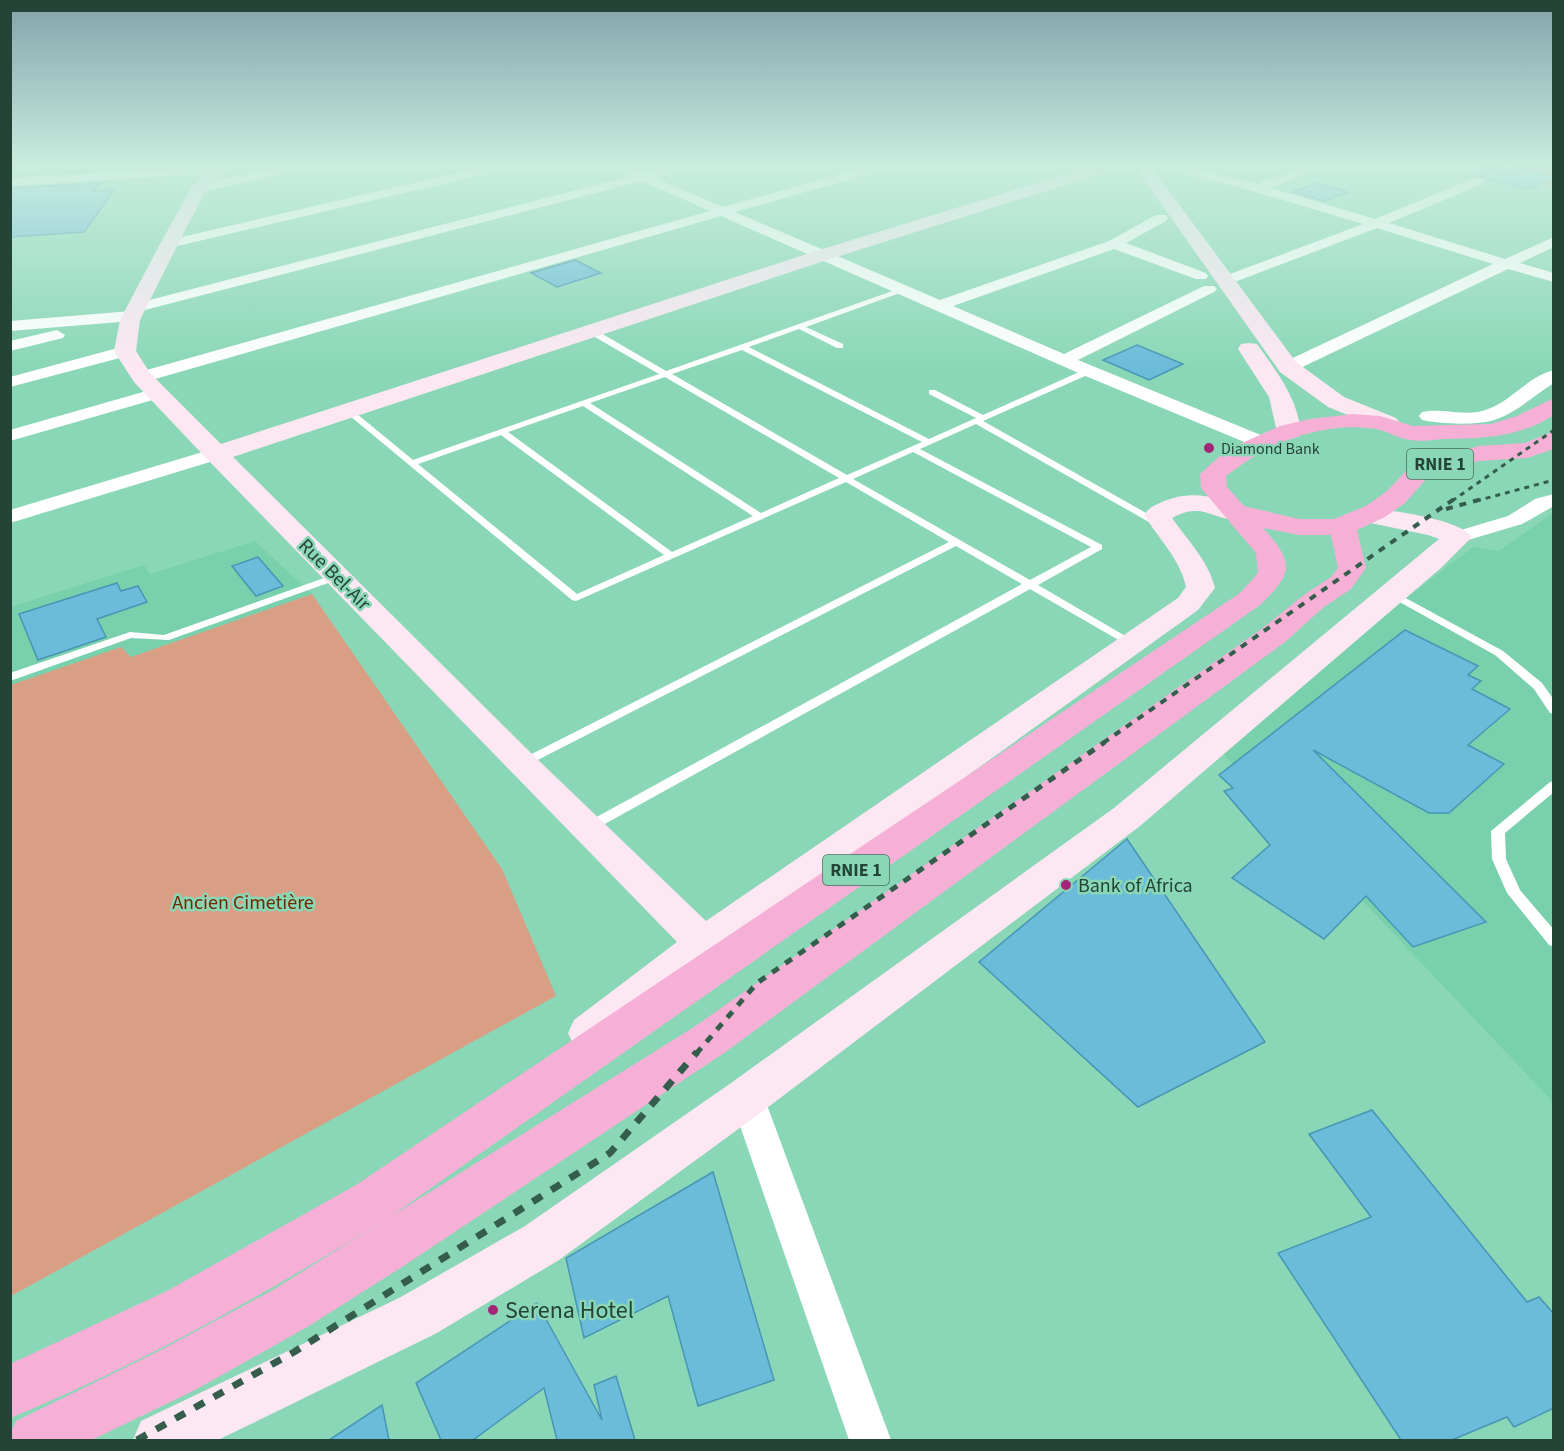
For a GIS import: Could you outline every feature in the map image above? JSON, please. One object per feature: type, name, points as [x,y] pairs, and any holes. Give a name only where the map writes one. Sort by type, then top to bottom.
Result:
[{"type":"highway","name":"RNIE 1","points":[[10,1392],[185,1309],[286,1253],[372,1201],[1250,599],[1272,576],[1274,563],[1269,551],[1214,488],[1214,474],[1227,462],[1275,437],[1336,421],[1500,431],[1518,426],[1554,405]]},
{"type":"highway","name":"RNIE 1","points":[[1408,424],[1421,454],[1418,472]]},
{"type":"highway","name":"RNIE 1","points":[[1235,512],[1290,527],[1328,530],[1356,520],[1397,496],[1418,472],[1471,455],[1496,452],[1519,454],[1542,447],[1554,438]]},
{"type":"highway","name":"RNIE 1","points":[[34,1440],[178,1370],[291,1308],[388,1248],[709,1040],[1264,642],[1314,601],[1341,583],[1352,568],[1356,520]]},
{"type":"main road","points":[[125,351],[133,314],[177,232]]},
{"type":"main road","points":[[216,454],[896,232]]},
{"type":"main road","points":[[1172,232],[1212,282],[1288,367],[1336,402],[1408,424]]},
{"type":"main road","points":[[1182,232],[1212,282],[1228,318]]},
{"type":"main road","points":[[1241,337],[1281,394],[1287,409],[1275,437]]},
{"type":"main road","name":"Rue Bel-Air","points":[[125,351],[150,385],[216,454],[522,764],[704,944]]},
{"type":"main road","points":[[1161,521],[1168,498],[1187,482],[1214,474]]},
{"type":"main road","points":[[1397,496],[1447,533]]},
{"type":"main road","points":[[1161,521],[1186,501],[1204,502],[1235,512]]},
{"type":"main road","points":[[1356,520],[1447,533]]},
{"type":"main road","points":[[372,1201],[704,944],[1188,604],[1201,588],[1200,577],[1174,536],[1161,521]]},
{"type":"main road","points":[[160,1440],[417,1316],[542,1244],[747,1097],[1126,817],[1432,561],[1447,533]]},
{"type":"street","points":[[169,244],[221,232]]},
{"type":"street","points":[[10,346],[439,232]]},
{"type":"street","points":[[10,436],[150,385],[654,232]]},
{"type":"street","points":[[770,232],[1089,371],[1275,437]]},
{"type":"street","points":[[939,306],[1114,244],[1136,232]]},
{"type":"street","points":[[1065,360],[1212,282],[1354,232]]},
{"type":"street","points":[[1401,232],[1554,278]]},
{"type":"street","points":[[1288,367],[1554,241]]},
{"type":"street","points":[[1114,244],[1212,282]]},
{"type":"street","points":[[10,326],[133,314]]},
{"type":"street","points":[[10,382],[125,351]]},
{"type":"street","points":[[1408,424],[1492,415],[1554,375]]},
{"type":"street","points":[[10,517],[216,454]]},
{"type":"street","points":[[1447,533],[1515,520],[1542,503],[1554,500]]},
{"type":"street","points":[[747,1097],[870,1440]]},
{"type":"lane","points":[[413,463],[904,290]]},
{"type":"lane","points":[[800,327],[840,346]]},
{"type":"lane","points":[[591,331],[1133,644]]},
{"type":"lane","points":[[743,347],[929,442]]},
{"type":"lane","points":[[348,411],[576,598],[1089,371]]},
{"type":"lane","points":[[932,392],[1161,521]]},
{"type":"lane","points":[[584,403],[761,517]]},
{"type":"lane","points":[[502,432],[671,556]]},
{"type":"lane","points":[[586,828],[1098,547],[914,449]]},
{"type":"lane","points":[[522,764],[956,542]]},
{"type":"lane","points":[[10,677],[129,635],[165,638],[338,576]]},
{"type":"lane","points":[[1391,593],[1499,653],[1538,686],[1554,710]]},
{"type":"lane","points":[[1554,785],[1498,831],[1499,859],[1514,893],[1554,940]]},
{"type":"shaded area","points":[[1553,513],[1553,1102],[1215,745],[1473,547],[1499,551]]},
{"type":"shaded area","points":[[255,541],[312,594],[131,657],[121,648],[11,685],[10,607],[144,565],[150,574]]},
{"type":"green space","name":"Ancien Cimetière","points":[[312,594],[502,869],[556,996],[11,1296],[11,685],[121,647],[131,657]]},
{"type":"building","points":[[10,232],[84,232],[84,232],[10,237]]},
{"type":"building","points":[[575,260],[601,273],[557,287],[531,273]]},
{"type":"building","points":[[1137,345],[1183,364],[1149,380],[1103,360]]},
{"type":"building","points":[[258,557],[283,586],[256,596],[232,566]]},
{"type":"building","points":[[117,583],[121,591],[138,586],[147,602],[97,619],[106,637],[38,660],[19,614]]},
{"type":"building","points":[[1405,630],[1478,666],[1468,675],[1481,681],[1472,689],[1510,709],[1468,745],[1504,764],[1449,813],[1429,813],[1313,750],[1486,922],[1413,947],[1366,896],[1324,939],[1232,878],[1270,845],[1224,791],[1233,788],[1219,775]]},
{"type":"building","points":[[1127,839],[1265,1042],[1138,1107],[979,962]]},
{"type":"building","points":[[1372,1110],[1527,1302],[1539,1297],[1554,1314],[1554,1408],[1514,1427],[1507,1417],[1452,1440],[1401,1440],[1278,1253],[1371,1217],[1309,1134]]},
{"type":"building","points":[[713,1172],[774,1380],[698,1406],[668,1296],[584,1338],[566,1258]]},
{"type":"building","points":[[537,1303],[602,1420],[594,1385],[616,1376],[635,1440],[557,1440],[544,1388],[473,1440],[441,1440],[416,1383]]},
{"type":"building","points":[[382,1405],[389,1440],[329,1440]]},
{"type":"railway","points":[[1452,501],[1554,430]]},
{"type":"railway","points":[[1476,501],[1554,480]]},
{"type":"railway","points":[[1103,743],[1454,499]]},
{"type":"railway","points":[[1446,509],[1482,499]]},
{"type":"railway","points":[[696,1054],[757,983],[1105,742]]},
{"type":"railway","points":[[137,1440],[294,1352],[610,1153],[697,1052]]},
{"type":"place","name":"Diamond Bank","points":[[1209,448]]},
{"type":"place","name":"Bank of Africa","points":[[1066,885]]},
{"type":"place","name":"Serena Hotel","points":[[493,1310]]}]
